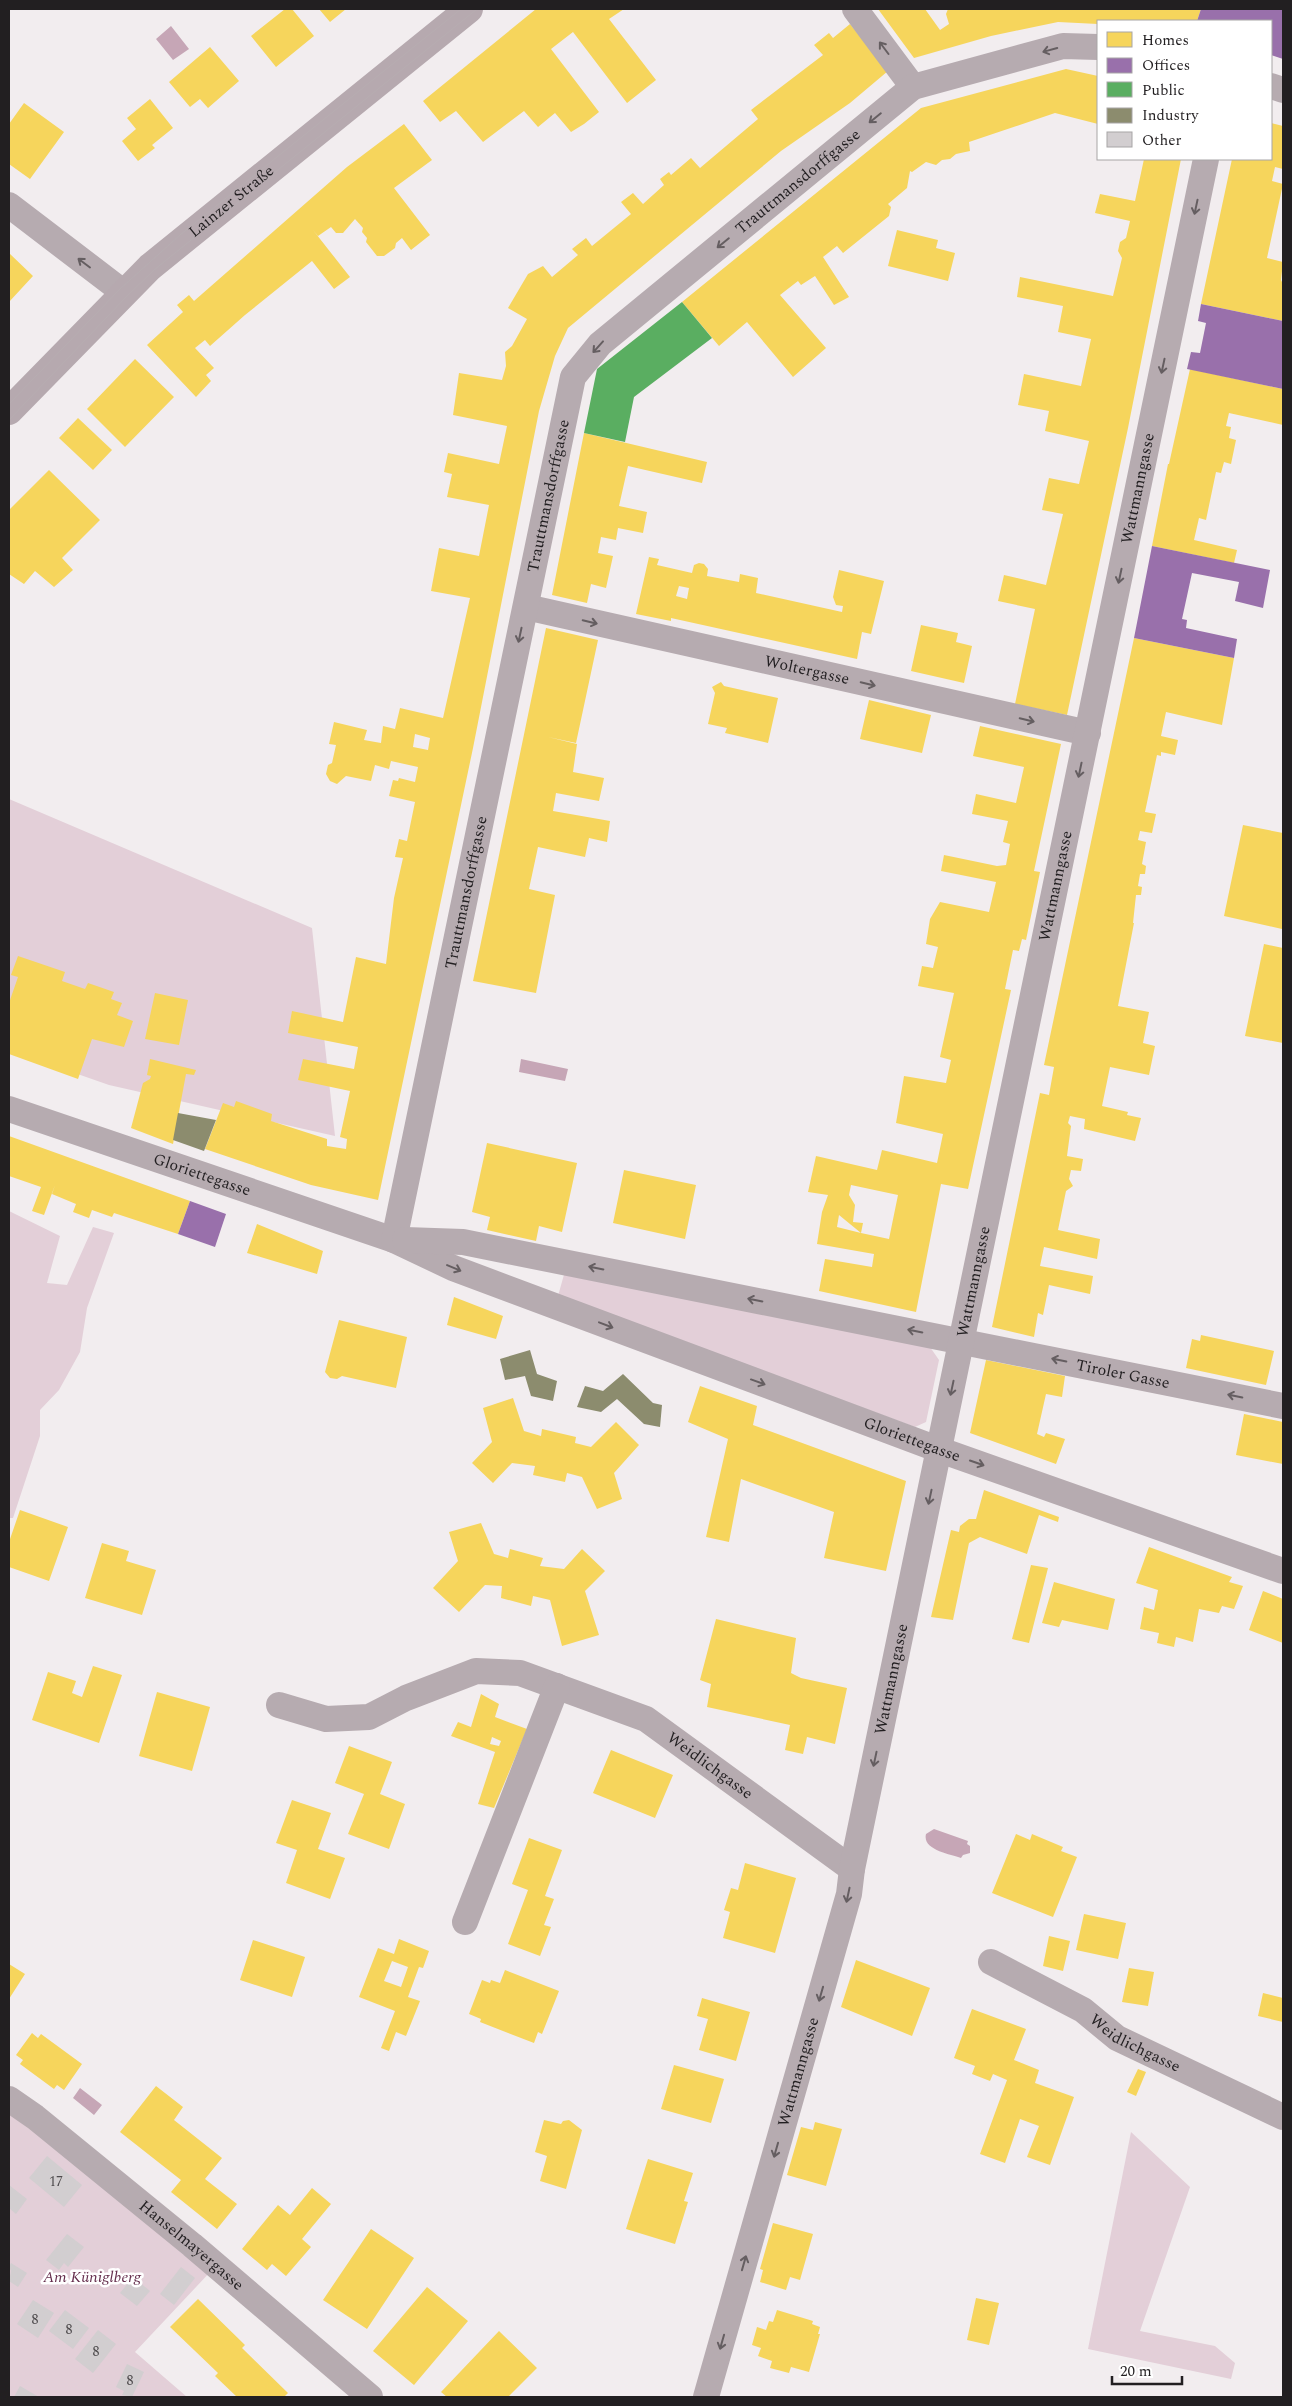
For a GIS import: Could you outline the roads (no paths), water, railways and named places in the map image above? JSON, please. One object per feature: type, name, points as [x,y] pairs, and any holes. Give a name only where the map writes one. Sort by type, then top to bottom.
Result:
[{"type":"main road","name":"Lainzer Straße","points":[[9,412],[123,292],[150,267],[469,9]]},
{"type":"street","points":[[855,9],[913,87]]},
{"type":"street","name":"Trauttmansdorffgasse","points":[[394,1240],[573,377],[600,344],[913,87],[1063,46],[1097,47]]},
{"type":"street","name":"Wattmanngasse","points":[[706,2397],[849,1894],[852,1869],[1206,160]]},
{"type":"street","points":[[9,205],[123,292]]},
{"type":"street","name":"Woltergasse","points":[[526,607],[1088,734]]},
{"type":"street","name":"Gloriettegasse","points":[[9,1109],[394,1240],[453,1268],[940,1450],[1283,1571]]},
{"type":"street","name":"Gloriettegasse","points":[[394,1240],[462,1242],[962,1340]]},
{"type":"street","points":[[544,1302],[555,1260]]},
{"type":"street","name":"Tiroler Gasse","points":[[962,1340],[1283,1406]]},
{"type":"street","name":"Weidlichgasse","points":[[279,1705],[326,1719],[369,1717],[406,1698],[476,1671],[520,1673],[646,1719],[852,1869]]},
{"type":"street","points":[[465,1922],[556,1686]]},
{"type":"street","name":"Weidlichgasse","points":[[991,1962],[1083,2010],[1117,2038],[1283,2117]]},
{"type":"street","name":"Hanselmayergasse","points":[[9,2099],[35,2117],[192,2245],[370,2397]]},
{"type":"tram line","points":[[9,404],[120,289],[180,235],[461,9]]},
{"type":"tram line","points":[[9,420],[154,270],[477,9]]},
{"type":"park label","name":"Am Küniglberg","points":[[92,2277]]}]
